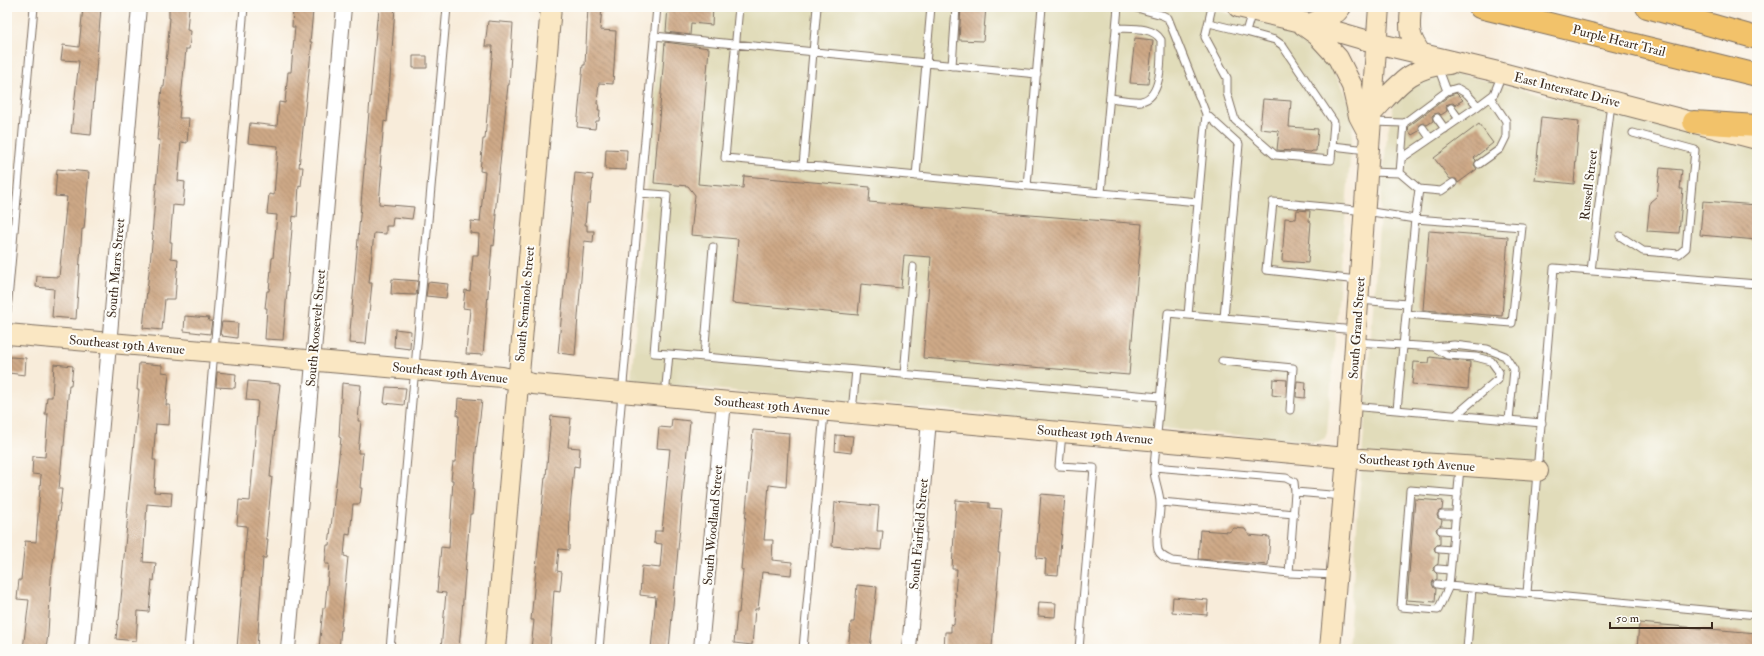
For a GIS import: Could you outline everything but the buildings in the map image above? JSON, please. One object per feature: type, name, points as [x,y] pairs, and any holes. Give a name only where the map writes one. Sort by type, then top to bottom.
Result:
[{"type":"highway","name":"Purple Heart Trail","points":[[1480,7],[1757,75]]},
{"type":"highway","points":[[1647,7],[1757,38]]},
{"type":"highway","points":[[1694,122],[1757,126]]},
{"type":"street","name":"South Marrs Street","points":[[82,649],[139,7]]},
{"type":"street","name":"South Roosevelt Street","points":[[288,649],[344,7]]},
{"type":"street","name":"South Seminole Street","points":[[495,649],[551,7]]},
{"type":"street","name":"South Grand Street","points":[[1330,649],[1348,458],[1379,7]]},
{"type":"street","points":[[1339,9],[1305,23],[1338,58],[1352,86],[1359,116],[1370,130],[1399,83],[1417,71],[1429,60],[1412,41],[1409,27],[1411,7]]},
{"type":"street","name":"East Interstate Drive","points":[[1245,9],[1305,23],[1377,36],[1429,60],[1459,63],[1502,73],[1757,139]]},
{"type":"street","name":"Southeast 19th Avenue","points":[[7,334],[502,377],[533,384],[1156,441],[1348,458],[1538,471]]},
{"type":"street","name":"South Woodland Street","points":[[702,649],[724,401]]},
{"type":"street","name":"South Fairfield Street","points":[[909,649],[929,420]]},
{"type":"lane","points":[[7,311],[34,7]]},
{"type":"lane","points":[[188,649],[244,7]]},
{"type":"lane","points":[[390,649],[447,7]]},
{"type":"lane","points":[[599,649],[657,7]]},
{"type":"lane","points":[[739,7],[725,158],[1198,202]]},
{"type":"lane","points":[[803,166],[817,7]]},
{"type":"lane","points":[[916,176],[931,7]]},
{"type":"lane","points":[[952,66],[956,7]]},
{"type":"lane","points":[[1027,186],[1042,7]]},
{"type":"lane","points":[[1101,193],[1118,7]]},
{"type":"lane","points":[[1133,7],[1168,18],[1206,114],[1239,144],[1224,318]]},
{"type":"lane","points":[[1208,23],[1275,40],[1282,45],[1334,122],[1331,160],[1275,155],[1235,120],[1227,93],[1227,78],[1205,37],[1208,23],[1212,7]]},
{"type":"lane","points":[[1245,9],[1246,32]]},
{"type":"lane","points":[[1110,98],[1140,101],[1152,96],[1158,84],[1161,40],[1158,35],[1148,31],[1116,28]]},
{"type":"lane","points":[[654,36],[1037,74]]},
{"type":"lane","points":[[1429,60],[1445,95]]},
{"type":"lane","points":[[1402,158],[1494,94],[1502,73]]},
{"type":"lane","points":[[1333,146],[1370,130],[1404,123],[1457,88],[1467,94],[1478,106]]},
{"type":"lane","points":[[1479,164],[1500,149],[1506,137],[1506,120],[1490,97]]},
{"type":"lane","name":"Russell Street","points":[[1591,271],[1611,101]]},
{"type":"lane","points":[[1451,108],[1459,119]]},
{"type":"lane","points":[[1188,315],[1206,114]]},
{"type":"lane","points":[[1437,118],[1445,129]]},
{"type":"lane","points":[[1400,174],[1404,123]]},
{"type":"lane","points":[[1423,128],[1430,138]]},
{"type":"lane","points":[[1620,236],[1643,252],[1679,254],[1686,248],[1695,150],[1633,133]]},
{"type":"lane","points":[[1368,172],[1400,174],[1418,189],[1441,191],[1453,183]]},
{"type":"lane","points":[[1397,410],[1418,189]]},
{"type":"lane","points":[[640,193],[668,195],[654,352],[1160,397]]},
{"type":"lane","points":[[1360,280],[1266,270],[1273,202],[1415,219],[1522,227],[1512,323],[1406,314]]},
{"type":"lane","points":[[704,357],[713,247]]},
{"type":"lane","points":[[904,375],[913,267]]},
{"type":"lane","points":[[1527,593],[1554,268],[1757,284]]},
{"type":"lane","points":[[1359,300],[1407,304]]},
{"type":"lane","points":[[1337,576],[1172,561],[1162,557],[1158,552],[1157,544],[1161,502],[1153,472],[1168,313],[1224,318],[1356,336],[1403,345],[1434,347],[1454,345],[1487,349],[1505,356],[1514,370],[1509,420]]},
{"type":"lane","points":[[1434,347],[1447,355],[1476,357],[1491,362],[1499,372],[1498,379],[1456,415]]},
{"type":"lane","points":[[665,396],[669,354]]},
{"type":"lane","points":[[1222,362],[1293,368],[1290,410]]},
{"type":"lane","points":[[852,413],[856,370]]},
{"type":"lane","points":[[1351,406],[1542,423]]},
{"type":"lane","points":[[803,649],[824,410]]},
{"type":"lane","points":[[1062,432],[1059,466],[1094,468],[1079,649]]},
{"type":"lane","points":[[1458,494],[1410,490],[1412,512],[1406,581],[1401,607],[1438,610],[1449,586],[1461,466]]},
{"type":"lane","points":[[1154,467],[1286,478],[1294,482],[1294,514],[1289,572]]},
{"type":"lane","points":[[1295,492],[1344,496]]},
{"type":"lane","points":[[1161,502],[1294,514]]},
{"type":"lane","points":[[1442,514],[1456,515]]},
{"type":"lane","points":[[1441,530],[1454,531]]},
{"type":"lane","points":[[1439,549],[1452,550]]},
{"type":"lane","points":[[1438,569],[1450,570]]},
{"type":"lane","points":[[1436,584],[1757,615]]},
{"type":"lane","points":[[1467,649],[1472,588]]},
{"type":"shaded area","points":[[662,7],[1204,7],[1299,31],[1323,49],[1354,113],[1327,433],[1325,438],[1317,442],[631,382]]},
{"type":"shaded area","points":[[1448,71],[1757,149],[1757,649],[1348,649],[1387,135],[1394,104],[1400,93],[1417,79]]}]
